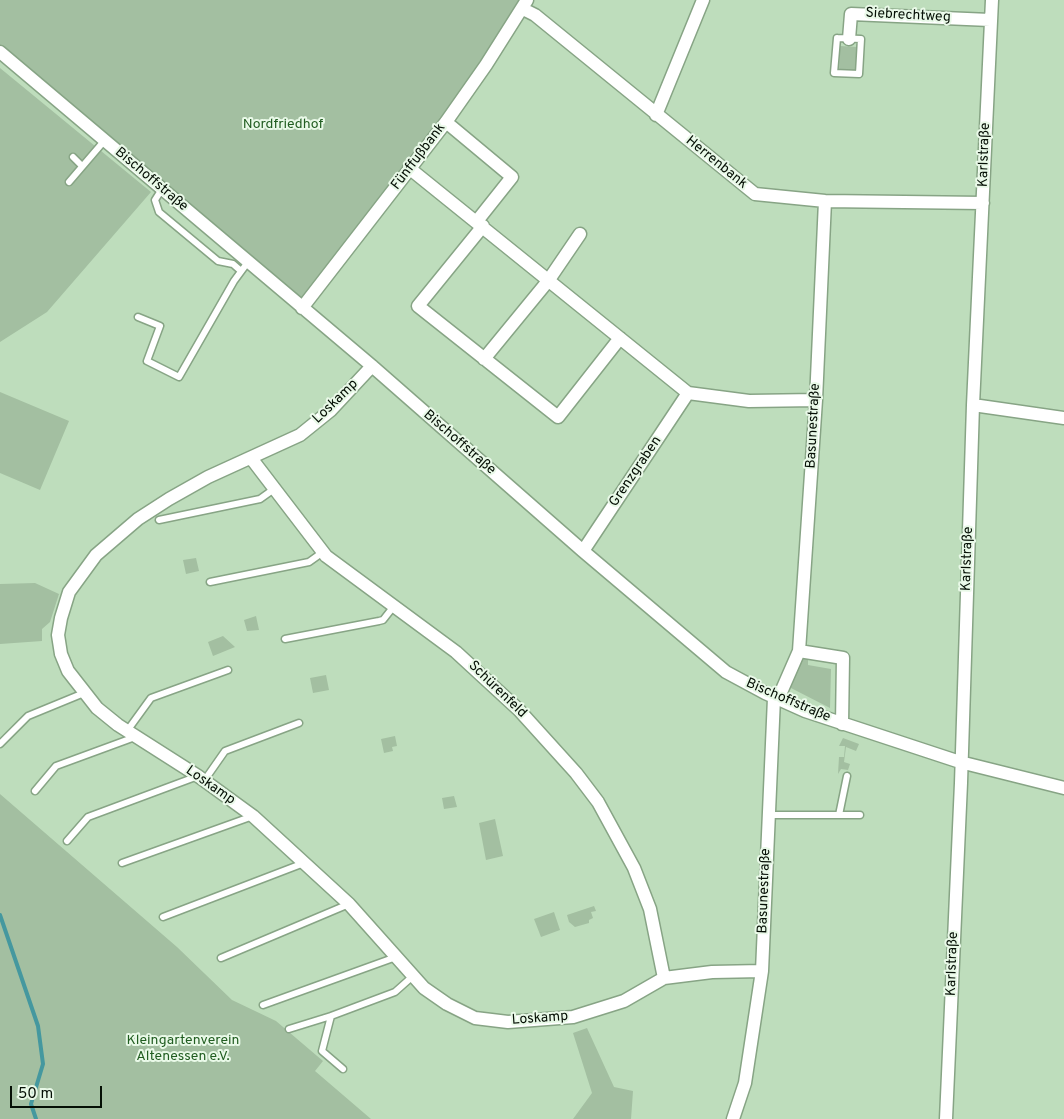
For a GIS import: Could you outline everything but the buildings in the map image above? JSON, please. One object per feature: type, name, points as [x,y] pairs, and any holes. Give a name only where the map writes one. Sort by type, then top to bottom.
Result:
[{"type":"street","points":[[656,115],[703,0]]},
{"type":"street","name":"Karlstraße","points":[[946,1119],[973,405],[992,0]]},
{"type":"street","name":"Herrenbank","points":[[525,4],[535,15],[656,115],[755,194],[825,201],[983,203]]},
{"type":"street","name":"Fünffußbank","points":[[302,308],[446,122],[525,4]]},
{"type":"street","name":"Siebrechtweg","points":[[849,39],[851,14],[990,20]]},
{"type":"street","name":"Bischoffstraße","points":[[0,52],[162,189],[245,266],[302,308],[372,366],[583,551],[726,672],[776,698],[842,724],[960,762],[1064,788]]},
{"type":"street","points":[[446,122],[512,177],[480,224],[418,306],[558,417],[620,338]]},
{"type":"street","points":[[409,168],[688,392],[749,401],[816,400]]},
{"type":"street","name":"Basunestraße","points":[[733,1119],[745,1083],[762,971],[768,815],[776,698],[799,651],[816,400],[825,201]]},
{"type":"street","points":[[484,359],[548,281],[580,234]]},
{"type":"street","name":"Loskamp","points":[[372,366],[345,397],[300,435],[186,489],[138,519],[96,555],[69,592],[60,618],[58,635],[61,654],[68,671],[96,708],[131,734],[201,779],[253,816],[349,904],[424,988],[447,1004],[475,1018],[508,1022],[549,1020],[598,1011],[624,1001],[664,978],[712,972],[762,971]]},
{"type":"street","name":"Grenzgraben","points":[[583,551],[688,392]]},
{"type":"street","points":[[973,405],[1064,418]]},
{"type":"street","name":"Schürenfeld","points":[[251,458],[323,552],[456,652],[519,710],[576,773],[598,802],[634,868],[650,909],[664,978]]},
{"type":"street","points":[[799,651],[843,658],[842,724]]},
{"type":"lane","name":"Siebrechtweg","points":[[837,38],[849,39],[861,39],[859,74],[834,73],[837,38]]},
{"type":"lane","points":[[69,182],[104,140]]},
{"type":"lane","points":[[73,157],[82,166]]},
{"type":"lane","points":[[138,317],[160,326],[147,361],[179,377],[245,266],[220,263],[159,212],[155,200],[162,189]]},
{"type":"lane","points":[[159,520],[260,499],[274,489]]},
{"type":"lane","points":[[210,582],[310,562],[323,552]]},
{"type":"lane","points":[[285,640],[383,620],[394,606]]},
{"type":"lane","points":[[35,791],[56,766],[131,734],[151,698],[228,670]]},
{"type":"lane","points":[[0,744],[28,716],[84,693]]},
{"type":"lane","points":[[67,841],[88,817],[201,779],[224,751],[299,723]]},
{"type":"lane","points":[[839,815],[847,776]]},
{"type":"lane","points":[[768,815],[860,814]]},
{"type":"lane","points":[[122,863],[253,816]]},
{"type":"lane","points":[[163,917],[305,863]]},
{"type":"lane","points":[[221,958],[349,904]]},
{"type":"lane","points":[[263,1004],[396,957]]},
{"type":"lane","points":[[289,1029],[332,1016],[395,992],[413,976]]},
{"type":"lane","points":[[332,1016],[322,1051],[343,1069]]},
{"type":"green space","name":"Nordfriedhof","points":[[0,0],[524,0],[484,64],[301,303],[0,51]]},
{"type":"green space","points":[[840,46],[858,47],[856,72],[839,71]]},
{"type":"green space","points":[[0,68],[151,192],[47,312],[0,342]]},
{"type":"green space","points":[[0,392],[69,421],[40,490],[0,473]]},
{"type":"green space","points":[[196,558],[199,571],[186,574],[183,560]]},
{"type":"green space","points":[[35,583],[59,594],[50,622],[42,629],[42,641],[0,644],[0,584]]},
{"type":"green space","points":[[256,616],[259,630],[247,631],[244,620]]},
{"type":"green space","points":[[223,636],[235,647],[213,656],[208,642]]},
{"type":"green space","points":[[802,655],[808,657],[808,665],[831,669],[830,708],[789,687]]},
{"type":"green space","points":[[326,675],[329,690],[313,693],[310,678]]},
{"type":"green space","points":[[395,736],[397,746],[392,747],[393,751],[384,753],[381,739]]},
{"type":"green space","points":[[843,738],[859,744],[856,751],[846,747],[844,762],[850,764],[848,770],[841,769],[838,774],[839,757],[844,757],[845,746],[839,746]]},
{"type":"green space","name":"Kleingartenverein Altenessen e.V.","points":[[0,794],[177,947],[232,1000],[276,1021],[323,1061],[315,1071],[371,1119],[0,1119]]},
{"type":"green space","points":[[454,796],[457,807],[444,809],[442,798]]},
{"type":"green space","points":[[495,819],[503,856],[486,860],[479,823]]},
{"type":"green space","points":[[594,906],[596,911],[591,912],[593,918],[589,920],[589,923],[575,927],[569,922],[567,915]]},
{"type":"green space","points":[[554,912],[560,930],[541,937],[534,919]]},
{"type":"green space","points":[[587,1028],[614,1087],[633,1091],[631,1119],[573,1119],[592,1093],[573,1033]]},
{"type":"waterway","points":[[0,915],[38,1026],[43,1064],[31,1104],[36,1119]]}]
